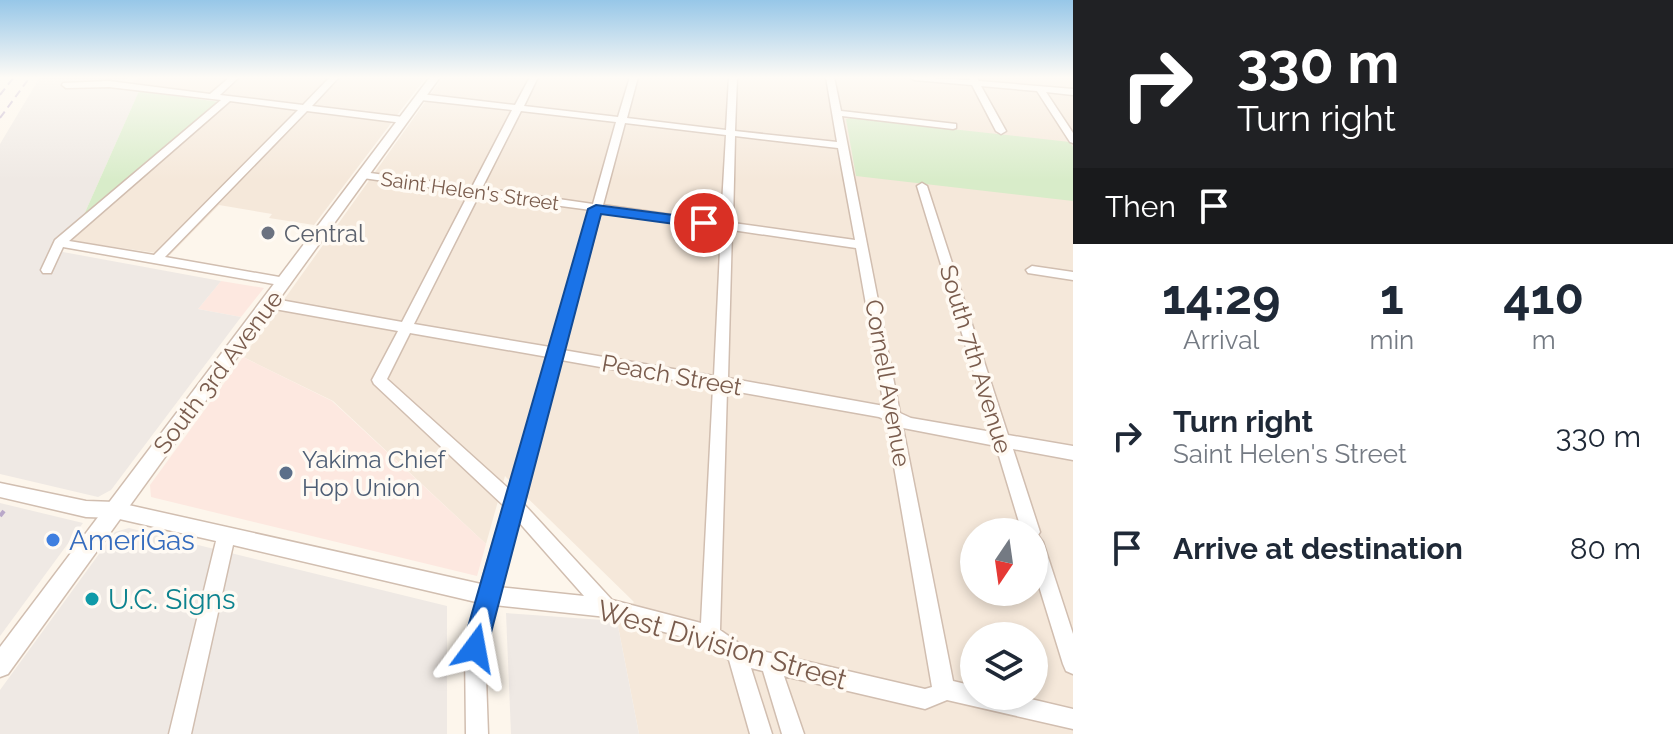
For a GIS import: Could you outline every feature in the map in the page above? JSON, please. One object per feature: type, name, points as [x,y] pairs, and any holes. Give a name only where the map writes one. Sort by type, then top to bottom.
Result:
[{"type":"street","points":[[47,270],[59,243],[214,111]]},
{"type":"street","points":[[157,259],[301,111]]},
{"type":"street","points":[[331,111],[403,120]]},
{"type":"street","name":"South 3rd Avenue","points":[[0,666],[410,111]]},
{"type":"street","points":[[516,111],[379,380],[513,504],[607,608]]},
{"type":"street","points":[[546,111],[843,146]]},
{"type":"street","points":[[477,734],[475,648],[487,595],[624,111]]},
{"type":"street","points":[[710,635],[732,111]]},
{"type":"street","points":[[991,111],[1001,131]]},
{"type":"street","points":[[1054,111],[1073,140]]},
{"type":"street","points":[[837,113],[953,126]]},
{"type":"street","name":"Cornell Avenue","points":[[837,113],[944,689]]},
{"type":"street","name":"Saint Helen's Street","points":[[363,175],[862,245]]},
{"type":"street","name":"South 7th Avenue","points":[[922,186],[1027,518]]},
{"type":"street","points":[[59,243],[285,282]]},
{"type":"street","points":[[1032,270],[1073,276]]},
{"type":"street","name":"Peach Street","points":[[269,303],[881,411],[909,424],[1073,453]]},
{"type":"street","name":"West Division Street","points":[[0,490],[86,509],[115,510],[487,595],[607,608],[710,635],[737,653],[770,663],[925,699],[938,695],[944,689],[1069,723]]},
{"type":"street","points":[[180,734],[226,536]]},
{"type":"street","points":[[1048,586],[1073,664]]},
{"type":"street","points":[[737,653],[761,734]]},
{"type":"street","points":[[770,663],[793,734]]},
{"type":"shaded area","points":[[20,111],[130,111],[83,217],[52,250],[221,281],[198,309],[241,317],[111,490],[98,497],[0,474],[0,144]]},
{"type":"shaded area","points":[[216,111],[400,111],[314,225],[269,218],[272,214],[219,205],[170,255],[67,240]]},
{"type":"shaded area","points":[[419,111],[1073,111],[1073,734],[639,734],[617,621],[634,602],[505,476],[486,544],[333,401],[243,357]]},
{"type":"shaded area","points":[[221,281],[264,288],[241,317],[198,309]]},
{"type":"shaded area","points":[[243,357],[332,401],[486,544],[477,576],[151,497],[150,485]]},
{"type":"shaded area","points":[[0,503],[83,523],[0,636]]},
{"type":"shaded area","points":[[129,528],[447,606],[447,734],[0,734],[0,690],[115,532]]},
{"type":"shaded area","points":[[506,613],[617,621],[639,734],[511,734]]},
{"type":"green space","points":[[130,111],[209,111],[83,217]]},
{"type":"green space","points":[[846,119],[1070,142],[1073,147],[1073,201],[856,176]]},
{"type":"railway","points":[[0,118],[5,111]]},
{"type":"railway","points":[[0,516],[4,511]]},
{"type":"place","name":"Central","points":[[268,233]]},
{"type":"place","name":"Yakima Chief Hop Union","points":[[286,473]]},
{"type":"place","name":"AmeriGas","points":[[53,540]]},
{"type":"place","name":"U.C. Signs","points":[[92,599]]},
{"type":"route","points":[[475,648],[487,595],[596,209],[704,223]]}]
